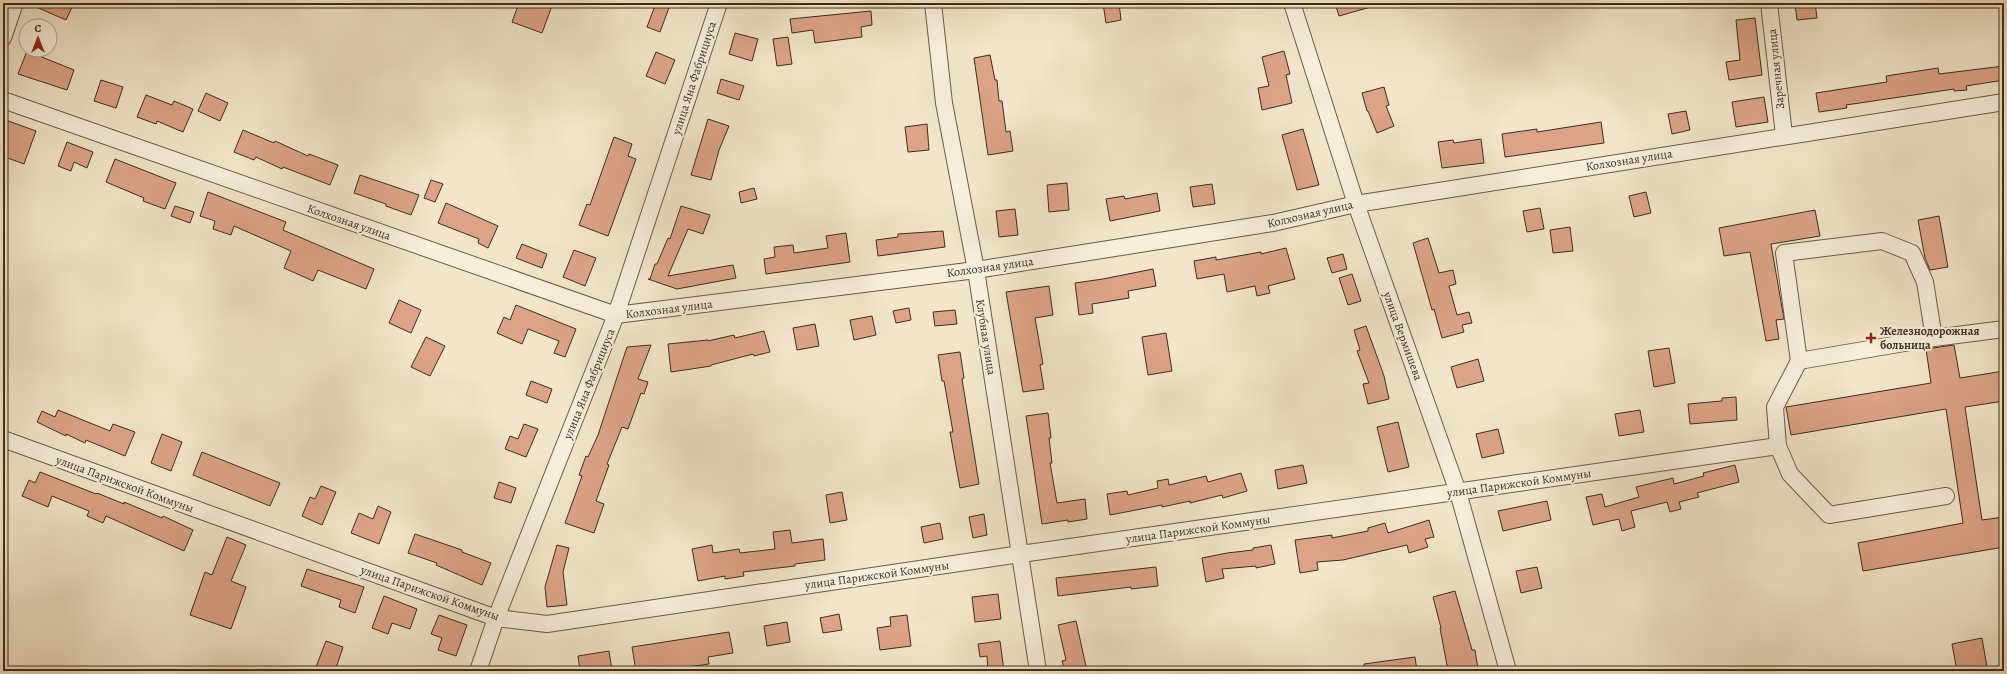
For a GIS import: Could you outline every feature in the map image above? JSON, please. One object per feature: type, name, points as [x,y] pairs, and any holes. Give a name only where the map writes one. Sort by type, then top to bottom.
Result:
[{"type":"street","points":[[3,38],[15,3]]},
{"type":"street","name":"улица Яна Фабрициуса","points":[[478,671],[496,618],[616,315],[719,3]]},
{"type":"street","name":"Клубная улица","points":[[932,3],[944,103],[976,270],[1038,671]]},
{"type":"street","name":"улица Вермишева","points":[[1292,3],[1356,204],[1458,492],[1508,671]]},
{"type":"street","name":"Заречная улица","points":[[1769,3],[1784,135]]},
{"type":"street","name":"Колхозная улица","points":[[3,100],[616,315],[976,270],[1273,223],[1356,204],[1784,135],[2004,102]]},
{"type":"street","points":[[1934,338],[1925,282],[1912,253],[1882,241],[1784,253],[1799,361],[1775,407],[1778,446],[1790,474],[1829,515],[1946,496]]},
{"type":"street","points":[[1799,361],[1934,338],[2004,329]]},
{"type":"street","name":"улица Парижской Коммуны","points":[[3,439],[496,618],[547,624],[1021,554],[1778,446]]},
{"type":"building","points":[[27,3],[74,3],[66,20]]},
{"type":"building","points":[[519,3],[553,3],[542,33],[512,22]]},
{"type":"building","points":[[656,3],[670,5],[660,32],[647,27]]},
{"type":"building","points":[[1103,3],[1119,3],[1121,20],[1106,23]]},
{"type":"building","points":[[1335,3],[1373,3],[1374,6],[1339,16]]},
{"type":"building","points":[[1795,3],[1815,3],[1817,18],[1797,20]]},
{"type":"building","points":[[871,11],[872,25],[861,27],[862,37],[815,43],[813,30],[792,33],[790,19]]},
{"type":"building","points":[[1755,18],[1762,75],[1729,80],[1726,62],[1740,60],[1736,20]]},
{"type":"building","points":[[735,33],[758,39],[752,61],[729,54]]},
{"type":"building","points":[[788,37],[792,64],[777,66],[773,39]]},
{"type":"building","points":[[1284,51],[1290,74],[1286,75],[1292,103],[1262,110],[1258,88],[1269,86],[1262,57]]},
{"type":"building","points":[[656,52],[675,60],[665,84],[646,76]]},
{"type":"building","points":[[990,55],[995,80],[997,80],[999,101],[1002,101],[1006,132],[1010,131],[1013,151],[988,155],[974,58]]},
{"type":"building","points":[[24,58],[44,58],[74,70],[67,90],[18,74]]},
{"type":"building","points":[[2004,66],[2004,80],[1966,86],[1967,90],[1954,91],[1954,89],[1846,105],[1847,108],[1819,112],[1816,93],[1887,82],[1886,76],[1938,68],[1939,74]]},
{"type":"building","points":[[721,79],[744,86],[739,100],[717,93]]},
{"type":"building","points":[[101,80],[123,87],[116,108],[94,101]]},
{"type":"building","points":[[1384,87],[1389,105],[1386,106],[1394,126],[1377,133],[1367,111],[1362,93]]},
{"type":"building","points":[[206,93],[228,103],[220,121],[198,111]]},
{"type":"building","points":[[146,95],[172,105],[174,101],[193,109],[183,132],[157,121],[156,124],[137,117]]},
{"type":"building","points":[[1764,97],[1768,122],[1736,127],[1732,102]]},
{"type":"building","points":[[1686,111],[1690,130],[1672,134],[1668,114]]},
{"type":"building","points":[[3,119],[36,131],[24,164],[5,157],[8,149],[3,147]]},
{"type":"building","points":[[708,119],[729,126],[719,150],[711,180],[691,175]]},
{"type":"building","points":[[1601,122],[1604,143],[1505,157],[1502,134],[1537,129],[1537,132]]},
{"type":"building","points":[[927,124],[929,150],[908,152],[905,127]]},
{"type":"building","points":[[1303,129],[1319,185],[1297,190],[1282,135]]},
{"type":"building","points":[[243,130],[274,143],[275,141],[308,156],[309,154],[338,165],[330,185],[283,167],[282,169],[256,157],[254,160],[234,152]]},
{"type":"building","points":[[614,137],[632,144],[628,156],[636,159],[608,236],[579,225],[587,204],[590,205]]},
{"type":"building","points":[[1481,139],[1484,163],[1442,168],[1438,142],[1453,140],[1454,143]]},
{"type":"building","points":[[67,142],[93,152],[87,168],[74,162],[71,171],[58,166]]},
{"type":"building","points":[[115,159],[176,183],[165,209],[143,201],[144,198],[106,182]]},
{"type":"building","points":[[360,175],[419,195],[411,215],[386,206],[386,204],[354,193]]},
{"type":"building","points":[[431,180],[443,184],[435,202],[424,198]]},
{"type":"building","points":[[1067,183],[1069,210],[1049,212],[1047,185]]},
{"type":"building","points":[[1212,184],[1215,204],[1193,207],[1190,187]]},
{"type":"building","points":[[754,188],[757,199],[741,203],[739,192]]},
{"type":"building","points":[[208,192],[286,222],[283,230],[374,269],[366,289],[318,270],[313,281],[284,268],[291,251],[234,226],[231,235],[213,229],[215,221],[200,216]]},
{"type":"building","points":[[1646,192],[1651,213],[1634,217],[1629,196]]},
{"type":"building","points":[[1157,193],[1160,211],[1110,221],[1106,199],[1124,196],[1125,199]]},
{"type":"building","points":[[446,203],[498,226],[488,248],[478,243],[479,239],[438,223]]},
{"type":"building","points":[[175,206],[194,212],[190,223],[171,216]]},
{"type":"building","points":[[681,206],[710,215],[703,234],[688,229],[668,276],[733,265],[736,278],[677,289],[648,279],[650,279],[655,264],[657,264],[668,238],[670,239]]},
{"type":"building","points":[[1540,208],[1544,229],[1527,232],[1523,211]]},
{"type":"building","points":[[1015,209],[1018,235],[999,237],[996,211]]},
{"type":"building","points":[[1815,210],[1820,236],[1771,244],[1784,319],[1776,320],[1779,339],[1766,341],[1750,252],[1724,256],[1719,228]]},
{"type":"building","points":[[1939,216],[1948,267],[1930,270],[1925,258],[1918,220]]},
{"type":"building","points":[[1570,227],[1573,251],[1553,253],[1550,230]]},
{"type":"building","points":[[943,231],[945,247],[878,256],[876,240],[898,237],[898,234]]},
{"type":"building","points":[[846,233],[850,262],[766,274],[764,259],[775,257],[774,247],[793,245],[794,253],[828,248],[826,236]]},
{"type":"building","points":[[1428,238],[1439,273],[1453,270],[1456,284],[1449,286],[1457,315],[1469,312],[1472,323],[1462,325],[1464,332],[1442,338],[1434,309],[1432,310],[1413,243]]},
{"type":"building","points":[[522,244],[547,254],[542,268],[516,258]]},
{"type":"building","points":[[1286,248],[1295,279],[1268,286],[1270,293],[1257,296],[1255,286],[1227,292],[1224,274],[1197,279],[1194,261],[1216,257],[1216,260],[1261,252],[1261,254]]},
{"type":"building","points":[[574,250],[596,258],[585,286],[563,277]]},
{"type":"building","points":[[1343,254],[1347,269],[1332,273],[1327,258]]},
{"type":"building","points":[[1153,269],[1156,286],[1128,291],[1129,298],[1092,304],[1093,313],[1079,315],[1075,283]]},
{"type":"building","points":[[1352,274],[1361,301],[1348,305],[1339,278]]},
{"type":"building","points":[[1049,286],[1053,315],[1035,318],[1043,364],[1040,365],[1044,389],[1023,392],[1006,292]]},
{"type":"building","points":[[399,300],[421,310],[411,333],[389,323]]},
{"type":"building","points":[[516,305],[576,329],[565,357],[554,353],[559,341],[528,329],[522,344],[497,333],[504,317],[510,320]]},
{"type":"building","points":[[909,308],[911,320],[896,323],[893,311]]},
{"type":"building","points":[[955,310],[957,324],[935,326],[933,312]]},
{"type":"building","points":[[872,316],[876,335],[854,340],[850,320]]},
{"type":"building","points":[[815,324],[819,346],[797,350],[793,328]]},
{"type":"building","points":[[1366,326],[1384,376],[1389,399],[1368,404],[1363,384],[1369,383],[1357,351],[1360,350],[1354,330]]},
{"type":"building","points":[[764,331],[770,352],[754,356],[753,354],[711,366],[671,372],[668,344],[708,341],[734,335],[735,338]]},
{"type":"building","points":[[1166,333],[1172,371],[1148,375],[1142,337]]},
{"type":"building","points":[[426,337],[445,346],[430,376],[411,367]]},
{"type":"building","points":[[651,345],[638,379],[648,382],[644,394],[641,393],[628,429],[622,427],[607,464],[609,465],[596,501],[604,504],[594,533],[565,523],[582,476],[579,475],[586,456],[588,457],[598,435],[627,347]]},
{"type":"building","points":[[1954,345],[1960,378],[2004,371],[2004,401],[1965,407],[1982,520],[2004,517],[2004,547],[1863,571],[1858,543],[1963,523],[1946,409],[1791,435],[1786,407],[1931,383],[1926,349]]},
{"type":"building","points":[[1669,348],[1675,383],[1654,387],[1648,351]]},
{"type":"building","points":[[960,352],[964,378],[962,379],[979,484],[960,488],[950,432],[953,432],[938,355]]},
{"type":"building","points":[[1478,359],[1484,381],[1457,388],[1451,367]]},
{"type":"building","points":[[531,381],[552,389],[547,403],[526,395]]},
{"type":"building","points":[[1736,397],[1737,420],[1690,424],[1688,404],[1722,401],[1722,398]]},
{"type":"building","points":[[58,410],[110,431],[113,424],[135,432],[125,456],[86,440],[85,443],[66,434],[66,436],[37,422],[42,411],[55,417]]},
{"type":"building","points":[[1640,410],[1644,432],[1619,436],[1615,414]]},
{"type":"building","points":[[1048,413],[1052,463],[1050,463],[1057,503],[1085,499],[1087,519],[1042,524],[1026,416]]},
{"type":"building","points":[[1398,422],[1409,467],[1388,472],[1377,427]]},
{"type":"building","points":[[524,424],[538,429],[526,457],[505,449],[510,436],[518,439]]},
{"type":"building","points":[[1498,429],[1504,453],[1482,458],[1476,434]]},
{"type":"building","points":[[162,434],[182,442],[171,471],[151,463]]},
{"type":"building","points":[[202,452],[280,483],[270,506],[193,475]]},
{"type":"building","points":[[1303,465],[1307,483],[1278,489],[1275,470]]},
{"type":"building","points":[[1735,465],[1739,482],[1697,493],[1699,497],[1679,502],[1681,509],[1670,512],[1667,502],[1631,511],[1635,527],[1622,531],[1619,519],[1593,525],[1586,497],[1602,494],[1605,507],[1639,497],[1636,487],[1673,478],[1674,484],[1704,476],[1703,473]]},
{"type":"building","points":[[40,472],[124,504],[124,502],[162,518],[163,516],[193,530],[184,551],[106,516],[103,523],[87,516],[89,511],[52,496],[48,507],[22,496],[29,480],[35,483]]},
{"type":"building","points":[[1241,473],[1247,491],[1223,498],[1222,495],[1190,503],[1190,501],[1162,507],[1162,505],[1110,515],[1107,494],[1127,491],[1128,495],[1158,488],[1157,481],[1168,479],[1169,485],[1206,476],[1208,482]]},
{"type":"building","points":[[499,482],[516,488],[511,503],[494,498]]},
{"type":"building","points":[[321,486],[336,492],[322,525],[302,516],[310,497],[315,499]]},
{"type":"building","points":[[842,492],[847,520],[830,523],[826,495]]},
{"type":"building","points":[[1547,501],[1551,520],[1503,531],[1498,511]]},
{"type":"building","points":[[378,506],[391,512],[379,544],[351,533],[359,513],[373,519]]},
{"type":"building","points":[[984,514],[987,535],[973,538],[969,517]]},
{"type":"building","points":[[1429,520],[1434,537],[1425,539],[1428,547],[1409,553],[1407,545],[1343,560],[1317,562],[1318,570],[1300,573],[1295,540],[1332,535],[1332,538],[1368,531],[1368,528],[1385,523],[1388,533]]},
{"type":"building","points":[[940,523],[943,539],[924,543],[921,527]]},
{"type":"building","points":[[790,530],[792,543],[823,539],[825,560],[795,564],[795,566],[743,572],[744,576],[725,579],[725,576],[698,581],[692,549],[712,545],[713,553],[739,549],[740,553],[775,549],[773,532]]},
{"type":"building","points":[[415,534],[462,550],[462,552],[491,563],[482,585],[436,565],[437,563],[408,553]]},
{"type":"building","points":[[227,537],[246,545],[231,581],[246,587],[231,629],[190,615],[205,572],[212,575]]},
{"type":"building","points":[[557,545],[569,548],[563,572],[567,605],[547,607],[545,587]]},
{"type":"building","points":[[1271,545],[1275,564],[1256,568],[1256,566],[1222,569],[1224,578],[1206,582],[1202,558],[1253,550],[1253,548]]},
{"type":"building","points":[[1156,567],[1158,586],[1131,589],[1131,587],[1058,596],[1056,578]]},
{"type":"building","points":[[1537,567],[1542,588],[1521,593],[1516,571]]},
{"type":"building","points":[[307,569],[364,587],[355,613],[339,607],[341,600],[301,586]]},
{"type":"building","points":[[1455,591],[1472,650],[1475,650],[1478,669],[1448,671],[1441,628],[1433,597]]},
{"type":"building","points":[[998,594],[1001,619],[975,622],[972,597]]},
{"type":"building","points":[[384,596],[417,609],[410,629],[392,623],[388,634],[372,628]]},
{"type":"building","points":[[839,614],[842,630],[823,633],[820,618]]},
{"type":"building","points":[[439,615],[467,625],[456,656],[438,650],[442,638],[431,634]]},
{"type":"building","points":[[907,615],[911,646],[880,650],[877,628],[891,626],[890,617]]},
{"type":"building","points":[[1076,621],[1087,671],[1065,671],[1062,661],[1066,660],[1058,625]]},
{"type":"building","points":[[787,622],[790,642],[767,646],[764,626]]},
{"type":"building","points":[[729,632],[733,653],[708,657],[709,664],[687,667],[688,671],[676,671],[676,668],[636,671],[632,647]]},
{"type":"building","points":[[1982,638],[1987,667],[1957,671],[1952,644]]},
{"type":"building","points":[[326,641],[343,647],[335,671],[325,671],[316,667]]},
{"type":"building","points":[[1000,641],[1004,671],[988,671],[987,656],[980,657],[978,644]]},
{"type":"building","points":[[609,651],[612,671],[580,671],[578,656]]},
{"type":"building","points":[[1415,657],[1417,671],[1364,671],[1364,664]]},
{"type":"place","name":"Железнодорожная больница","points":[[1871,338]]}]
